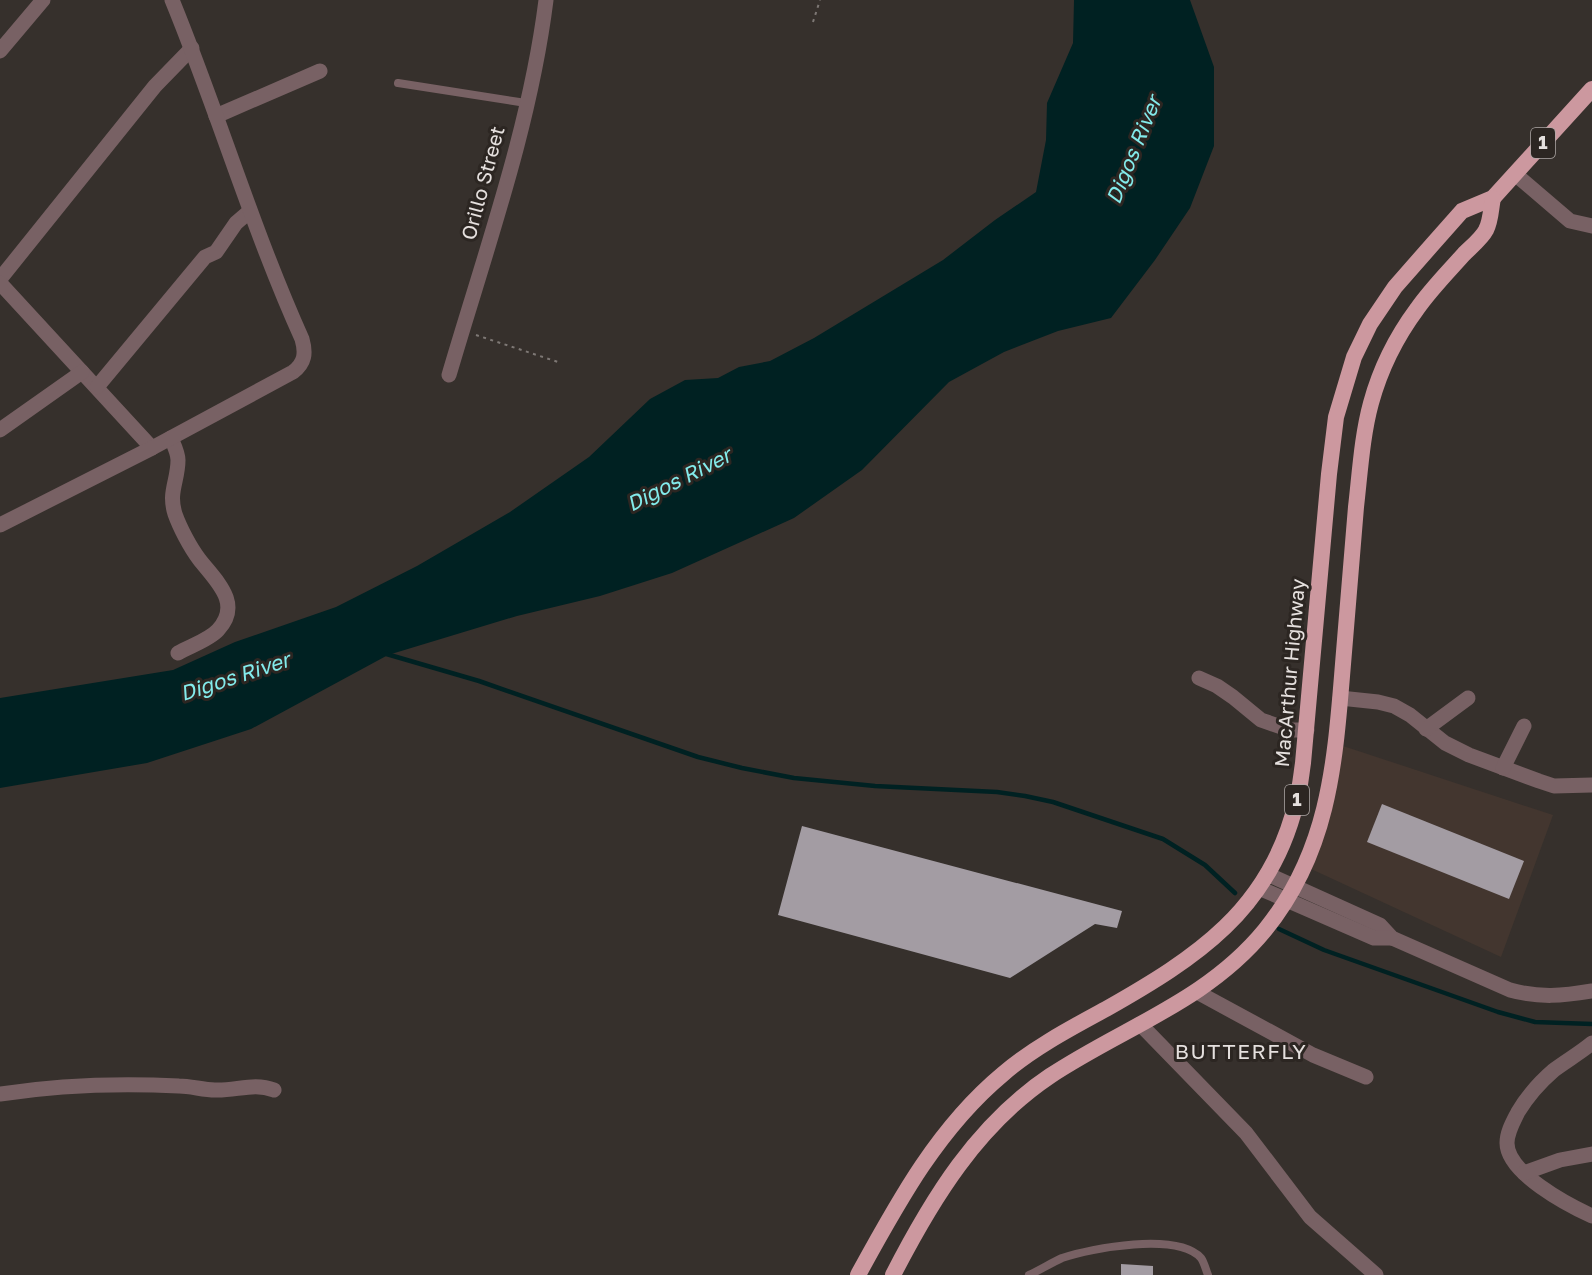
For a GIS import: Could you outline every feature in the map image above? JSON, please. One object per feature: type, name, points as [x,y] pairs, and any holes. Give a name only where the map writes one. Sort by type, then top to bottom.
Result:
[{"type":"highway","name":"MacArthur Highway","points":[[858,1275],[902,1196],[923,1164],[972,1103],[1003,1073],[1033,1051],[1183,963],[1216,937],[1263,881],[1286,833],[1296,803],[1307,730],[1336,417],[1354,357],[1370,324],[1409,270],[1462,211],[1493,198],[1592,89]]},
{"type":"highway","name":"1","points":[[893,1275],[920,1222],[949,1178],[1000,1116],[1047,1078],[1197,992],[1253,944],[1291,893],[1308,861],[1326,806],[1333,768],[1360,464],[1372,400],[1398,339],[1417,309],[1486,231],[1493,198]]},
{"type":"street","points":[[0,51],[43,0]]},
{"type":"street","points":[[0,525],[152,448],[292,372],[302,364],[304,359],[302,339],[276,281],[192,48],[172,0]]},
{"type":"street","name":"Orillo Street","points":[[449,375],[484,260],[526,103],[541,44],[546,0]]},
{"type":"street","points":[[152,448],[0,281],[155,86],[192,48]]},
{"type":"street","points":[[216,116],[320,71]]},
{"type":"street","points":[[1515,174],[1570,221],[1592,226]]},
{"type":"street","points":[[97,387],[205,257],[216,252],[236,223],[250,211]]},
{"type":"street","points":[[0,430],[82,372]]},
{"type":"street","points":[[171,438],[178,458],[171,497],[176,516],[198,558],[220,583],[228,602],[226,618],[217,632],[178,653]]},
{"type":"street","points":[[1199,678],[1233,697],[1261,720],[1290,730],[1307,730]]},
{"type":"street","points":[[1340,698],[1394,706],[1410,715],[1445,743],[1469,755],[1554,786],[1592,784]]},
{"type":"street","points":[[1426,729],[1468,698]]},
{"type":"street","points":[[1503,768],[1524,726]]},
{"type":"street","points":[[1263,881],[1291,893],[1374,938],[1392,938],[1510,990],[1527,995],[1563,995],[1591,990]]},
{"type":"street","points":[[1197,992],[1313,1054],[1366,1077]]},
{"type":"street","points":[[1140,1024],[1246,1133],[1310,1217],[1376,1275]]},
{"type":"street","points":[[1592,1043],[1555,1070],[1538,1086],[1522,1105],[1510,1126],[1507,1143],[1510,1155],[1524,1173],[1545,1191],[1592,1216]]},
{"type":"street","points":[[1575,1057],[1592,1055]]},
{"type":"street","points":[[0,1094],[70,1086],[180,1086],[219,1091],[254,1086],[274,1090]]},
{"type":"street","points":[[1524,1173],[1560,1160],[1592,1154]]},
{"type":"lane","points":[[398,83],[526,103]]},
{"type":"lane","points":[[1029,1275],[1062,1258],[1108,1247],[1147,1243],[1190,1251],[1201,1259],[1208,1275]]},
{"type":"path","points":[[813,22],[820,0]]},
{"type":"path","points":[[462,331],[558,362]]},
{"type":"shaded area","points":[[1340,745],[1553,815],[1501,957],[1309,868]]},
{"type":"water","name":"Digos River","points":[[1074,0],[1190,0],[1214,67],[1214,146],[1190,208],[1155,260],[1111,318],[1058,331],[1004,352],[949,382],[862,470],[794,518],[672,573],[600,596],[517,616],[388,655],[251,729],[147,763],[0,788],[0,698],[173,670],[235,642],[336,607],[417,566],[510,512],[589,457],[650,399],[685,380],[718,378],[739,367],[770,361],[814,338],[943,260],[1036,192],[1046,140],[1047,103],[1073,43]]},
{"type":"building","points":[[1382,804],[1524,861],[1509,899],[1367,842]]},
{"type":"building","points":[[802,826],[1122,911],[1117,928],[1095,924],[1010,978],[778,915]]},
{"type":"building","points":[[1121,1264],[1153,1266],[1153,1275],[1121,1275]]},
{"type":"waterway","points":[[383,653],[479,681],[698,757],[742,768],[794,778],[875,786],[997,792],[1053,802],[1163,839],[1205,865],[1235,893]]},
{"type":"waterway","points":[[1279,929],[1324,950],[1498,1012],[1535,1022],[1592,1024]]},
{"type":"district","name":"BUTTERFLY","points":[[1241,1052]]}]
